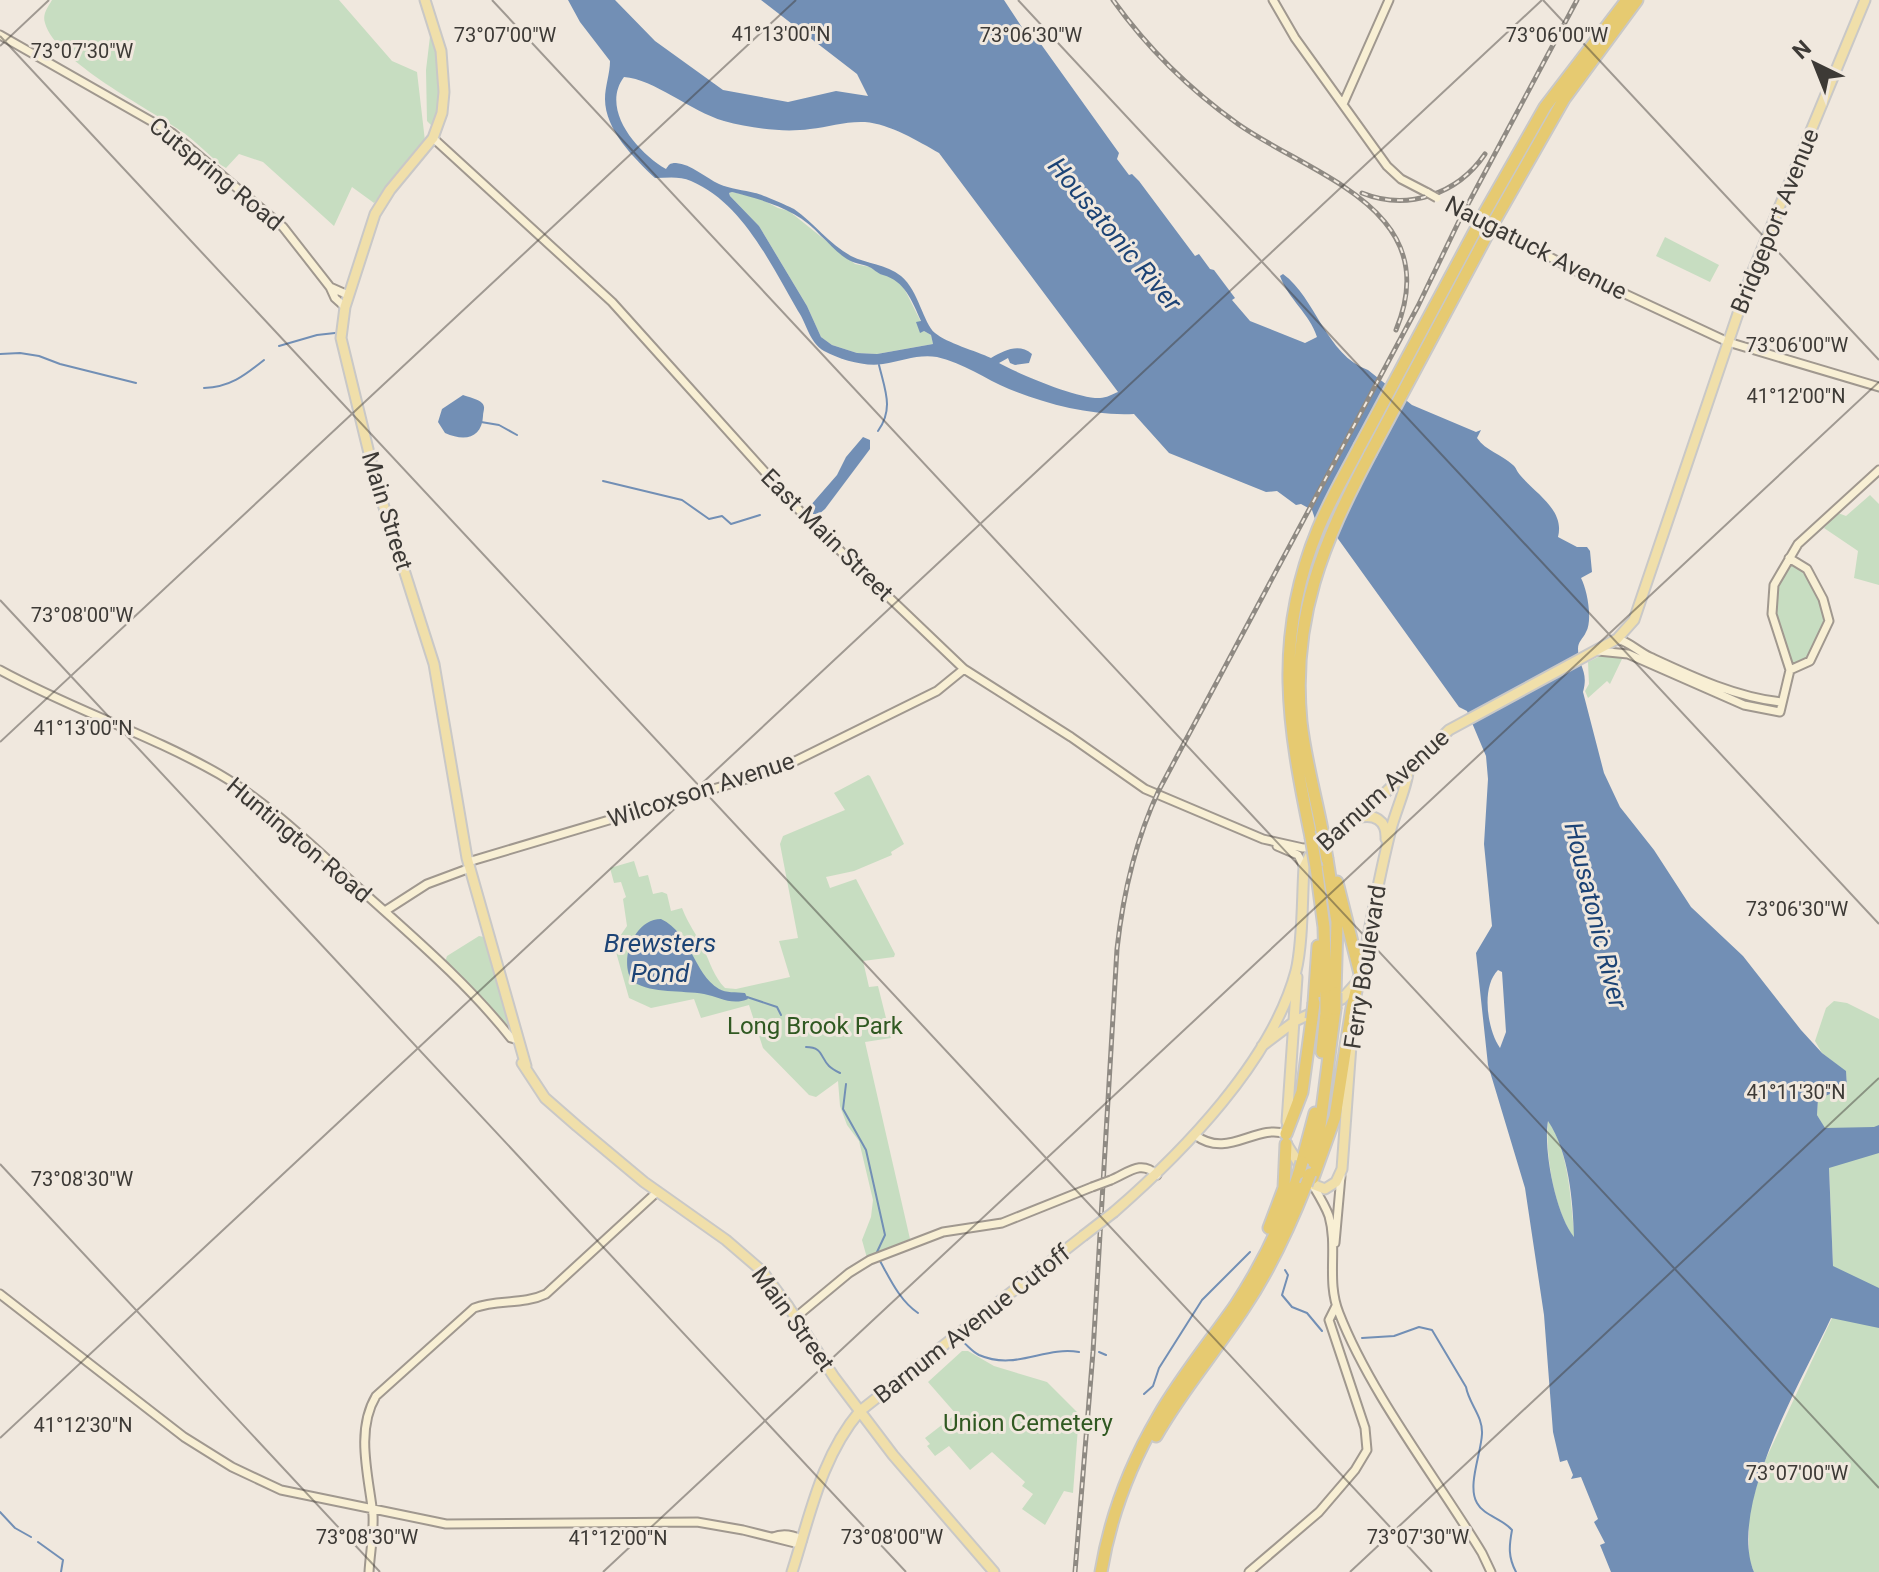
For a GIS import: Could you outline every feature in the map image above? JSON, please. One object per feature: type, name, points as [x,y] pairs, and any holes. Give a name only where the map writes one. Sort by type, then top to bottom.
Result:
[{"type":"highway","points":[[1490,217],[1516,155],[1552,98],[1627,0]]},
{"type":"highway","points":[[1108,1572],[1128,1499],[1156,1436],[1189,1382],[1261,1281],[1293,1218],[1320,1126],[1337,922],[1316,864],[1324,836],[1288,662],[1293,617],[1316,534],[1490,217],[1564,99],[1637,0]]},
{"type":"highway","points":[[1294,702],[1293,744],[1322,902],[1331,995]]},
{"type":"highway","points":[[1101,1572],[1119,1501],[1139,1452],[1164,1405],[1235,1306],[1269,1248],[1307,1178],[1335,1117],[1360,976],[1338,884],[1316,864]]},
{"type":"highway","points":[[1209,1340],[1252,1266],[1284,1188],[1286,1139],[1302,1092],[1322,902]]},
{"type":"main road","name":"Main Street","points":[[425,0],[438,34],[444,80],[443,106],[433,138],[378,207],[348,295],[341,330],[346,363],[376,482],[434,664],[469,865],[526,1066],[545,1098],[657,1192],[752,1261],[771,1282],[833,1375],[895,1458],[994,1572]]},
{"type":"main road","name":"Naugatuck Avenue","points":[[1273,0],[1295,38],[1387,166],[1401,179],[1578,272],[1728,342],[1879,387]]},
{"type":"main road","points":[[1343,104],[1389,0]]},
{"type":"main road","name":"Bridgeport Avenue","points":[[1594,652],[1617,639],[1631,625],[1642,603],[1766,237],[1865,0]]},
{"type":"main road","name":"Cutspring Road","points":[[0,35],[179,138],[283,227],[345,307]]},
{"type":"main road","name":"East Main Street","points":[[433,138],[612,302],[810,522],[964,669],[1081,744],[1136,784],[1316,864]]},
{"type":"main road","name":"Cutspring Road","points":[[330,287],[348,295]]},
{"type":"main road","points":[[1594,652],[1628,654],[1780,712],[1790,670],[1771,604],[1774,585],[1801,541],[1879,470]]},
{"type":"main road","points":[[1789,558],[1807,569],[1823,599],[1829,621],[1810,661],[1790,670]]},
{"type":"main road","points":[[1628,654],[1619,646],[1617,639],[1752,703],[1781,702]]},
{"type":"main road","name":"Barnum Avenue","points":[[1267,1044],[1297,972],[1316,864],[1310,855],[1324,836],[1355,819],[1444,734],[1594,652]]},
{"type":"main road","name":"Wilcoxson Avenue","points":[[385,911],[427,884],[469,865],[777,770],[937,691],[964,669]]},
{"type":"main road","name":"Huntington Road","points":[[0,670],[224,777],[309,843],[476,994],[511,1038],[518,1040]]},
{"type":"main road","name":"Ferry Boulevard","points":[[1408,769],[1387,846],[1360,976],[1331,1278],[1336,1306],[1374,1380],[1469,1530],[1491,1572]]},
{"type":"main road","points":[[1355,819],[1369,816],[1380,820],[1386,831],[1387,846]]},
{"type":"main road","name":"East Main Street","points":[[1268,841],[1303,848],[1324,836]]},
{"type":"main road","points":[[1297,972],[1299,1010],[1302,1013],[1312,1012]]},
{"type":"main road","points":[[1197,1133],[1212,1145],[1273,1133],[1286,1139],[1297,972]]},
{"type":"main road","name":"Barnum Avenue","points":[[1083,1236],[1157,1175],[1197,1133],[1267,1044],[1295,1021],[1342,999],[1360,976]]},
{"type":"main road","points":[[1267,1044],[1284,1040],[1293,1051]]},
{"type":"main road","name":"Ferry Boulevard","points":[[1286,1139],[1329,1217],[1333,1253]]},
{"type":"main road","points":[[796,1317],[849,1273],[870,1260],[936,1234],[996,1225],[1143,1166],[1157,1175]]},
{"type":"main road","points":[[1307,1178],[1320,1188],[1330,1187],[1338,1180],[1342,1169]]},
{"type":"main road","points":[[369,1572],[372,1511],[365,1444],[370,1409],[378,1393],[474,1308],[533,1299],[546,1294],[657,1192]]},
{"type":"main road","name":"Barnum Avenue Cutoff","points":[[860,1411],[1083,1236]]},
{"type":"main road","points":[[0,1294],[154,1416],[232,1467],[281,1490],[446,1524],[697,1522],[773,1537],[794,1536],[802,1541]]},
{"type":"main road","points":[[1249,1572],[1319,1512],[1355,1470],[1367,1450],[1365,1428],[1329,1322],[1329,1316],[1336,1306]]},
{"type":"main road","points":[[1329,1322],[1340,1315]]},
{"type":"main road","points":[[792,1572],[817,1488],[833,1449],[860,1411]]},
{"type":"green space","points":[[52,0],[339,0],[392,61],[417,72],[425,141],[374,203],[352,187],[334,226],[263,162],[239,154],[226,168],[184,133],[85,69],[53,38],[45,23],[45,14]]},
{"type":"green space","points":[[431,28],[440,78],[439,103],[433,127],[427,121],[426,70]]},
{"type":"green space","points":[[732,192],[759,198],[789,211],[855,264],[870,267],[898,281],[921,322],[917,322],[920,332],[931,335],[933,344],[877,354],[857,353],[832,345],[821,337],[807,306],[759,226],[730,196]]},
{"type":"green space","points":[[1665,237],[1719,265],[1710,282],[1656,256]]},
{"type":"green space","points":[[1870,495],[1879,504],[1879,585],[1854,578],[1858,551],[1824,528],[1838,513],[1846,516]]},
{"type":"green space","points":[[1790,563],[1817,591],[1824,614],[1820,638],[1813,650],[1793,666],[1775,613],[1774,591]]},
{"type":"green space","points":[[1612,655],[1622,659],[1610,684],[1607,681],[1588,698],[1585,691],[1589,684],[1588,662]]},
{"type":"green space","name":"Long Brook Park","points":[[868,775],[904,844],[891,852],[892,855],[854,871],[826,877],[830,888],[856,879],[895,954],[894,957],[863,961],[869,987],[878,986],[891,1038],[865,1042],[910,1239],[867,1258],[862,1240],[871,1217],[873,1200],[859,1141],[847,1125],[840,1106],[838,1081],[816,1097],[809,1095],[763,1048],[749,1005],[701,1018],[694,999],[651,1008],[629,998],[614,945],[627,926],[623,899],[626,897],[621,882],[614,883],[610,868],[634,861],[639,877],[648,875],[653,894],[667,894],[671,911],[682,908],[725,988],[736,989],[790,977],[779,941],[798,938],[780,844],[783,836],[845,810],[834,793]]},
{"type":"green space","points":[[479,936],[484,937],[512,1035],[488,1004],[445,962],[447,956]]},
{"type":"green space","points":[[1834,1001],[1847,1003],[1879,1019],[1879,1572],[1754,1572],[1749,1559],[1749,1513],[1762,1467],[1832,1318],[1829,1168],[1825,1129],[1817,1115],[1818,1099],[1847,1087],[1846,1072],[1822,1053],[1815,1041],[1826,1008]]},
{"type":"green space","points":[[1548,1120],[1565,1162],[1575,1239],[1562,1214],[1552,1182]]},
{"type":"green space","name":"Union Cemetery","points":[[962,1351],[968,1351],[994,1366],[1047,1382],[1079,1414],[1073,1493],[1064,1491],[1045,1525],[1022,1509],[1033,1494],[1022,1486],[1025,1482],[992,1452],[970,1470],[949,1446],[935,1456],[927,1446],[930,1444],[925,1438],[956,1414],[928,1382]]},
{"type":"water","name":"Housatonic River","points":[[568,0],[615,0],[655,41],[723,90],[788,102],[836,91],[868,96],[857,74],[761,0],[1004,0],[1023,29],[1038,40],[1119,153],[1117,159],[1129,175],[1132,174],[1139,181],[1195,256],[1199,254],[1214,270],[1235,298],[1232,300],[1250,321],[1305,343],[1317,337],[1288,292],[1280,276],[1283,274],[1304,297],[1331,339],[1354,363],[1368,370],[1412,405],[1476,432],[1481,430],[1477,438],[1513,465],[1548,503],[1557,519],[1558,537],[1577,547],[1587,547],[1592,572],[1581,578],[1589,620],[1578,649],[1585,679],[1583,692],[1604,773],[1620,807],[1654,850],[1691,907],[1743,956],[1822,1053],[1846,1071],[1847,1087],[1818,1099],[1817,1115],[1825,1128],[1879,1125],[1879,1153],[1829,1168],[1833,1266],[1879,1288],[1879,1328],[1831,1318],[1787,1408],[1759,1479],[1748,1545],[1754,1572],[1611,1572],[1600,1545],[1605,1543],[1594,1522],[1598,1519],[1581,1477],[1571,1479],[1573,1475],[1567,1460],[1560,1462],[1553,1432],[1544,1315],[1525,1188],[1488,1065],[1476,953],[1492,926],[1484,844],[1488,779],[1486,756],[1467,711],[1459,707],[1336,536],[1315,519],[1312,510],[1301,504],[1296,505],[1277,491],[1266,492],[1169,453],[1134,414],[1087,411],[1039,400],[937,357],[861,364],[824,351],[812,338],[754,237],[726,204],[687,179],[655,178],[622,143],[606,110],[610,61],[580,22]],"holes":[[[624,77],[636,79],[711,116],[756,128],[800,130],[851,122],[874,123],[904,134],[939,153],[1118,392],[1100,398],[1064,390],[999,363],[1008,358],[1015,365],[1029,363],[1032,354],[1027,351],[1012,349],[991,358],[940,337],[931,328],[912,290],[901,276],[843,251],[794,209],[758,194],[719,184],[682,164],[672,163],[666,169],[655,161],[625,129],[616,102]],[[729,193],[756,199],[792,213],[847,259],[897,282],[918,314],[921,321],[916,322],[920,333],[924,331],[931,335],[933,344],[877,354],[857,353],[832,345],[821,337],[807,306],[759,226]],[[1498,970],[1502,972],[1506,1032],[1500,1048],[1489,1019],[1488,997]],[[1548,1121],[1565,1162],[1574,1237],[1557,1198],[1549,1165]]]},
{"type":"water","points":[[463,395],[480,402],[484,408],[482,423],[476,433],[459,437],[445,433],[438,422],[442,409]]},
{"type":"water","points":[[863,437],[870,440],[870,449],[825,509],[813,514],[810,506],[837,475],[846,457]]},
{"type":"water","name":"Brewsters Pond","points":[[661,919],[679,934],[710,982],[728,992],[745,993],[748,999],[731,1001],[704,994],[650,988],[633,982],[627,964],[631,943],[643,926]]},
{"type":"waterway","points":[[279,346],[335,333]]},
{"type":"waterway","points":[[0,354],[39,356],[136,383]]},
{"type":"waterway","points":[[204,388],[236,380],[264,360]]},
{"type":"waterway","points":[[878,431],[887,407],[879,365]]},
{"type":"waterway","points":[[481,422],[499,425],[517,435]]},
{"type":"waterway","points":[[603,481],[682,500],[709,519],[722,516],[731,524],[760,515]]},
{"type":"waterway","points":[[747,997],[777,1007],[781,1015]]},
{"type":"waterway","points":[[806,1047],[818,1051],[829,1066],[840,1073]]},
{"type":"waterway","points":[[846,1084],[843,1109],[866,1150],[885,1235],[877,1252]]},
{"type":"waterway","points":[[1144,1394],[1153,1386],[1159,1368],[1202,1300],[1250,1252]]},
{"type":"waterway","points":[[880,1261],[901,1296],[918,1313]]},
{"type":"waterway","points":[[1285,1270],[1288,1275],[1282,1295],[1292,1307],[1307,1313],[1322,1331]]},
{"type":"waterway","points":[[1362,1338],[1394,1336],[1419,1327],[1432,1330],[1466,1387],[1480,1421],[1482,1434],[1474,1496],[1484,1511],[1512,1530],[1510,1551],[1516,1572]]},
{"type":"waterway","points":[[959,1339],[976,1353],[992,1359],[1018,1360],[1054,1352],[1079,1352]]},
{"type":"waterway","points":[[1099,1352],[1106,1355]]},
{"type":"waterway","points":[[0,1512],[15,1528],[31,1537]]},
{"type":"waterway","points":[[38,1542],[63,1560],[61,1572]]},
{"type":"railway","points":[[1113,0],[1155,52],[1203,97],[1238,124],[1334,180],[1364,201],[1387,225],[1403,254],[1407,289],[1396,330]]},
{"type":"railway","points":[[1075,1572],[1093,1352],[1117,949],[1137,848],[1159,790],[1418,306],[1460,219],[1577,0]]},
{"type":"railway","points":[[1362,193],[1396,200],[1430,196],[1460,180],[1485,154]]}]
